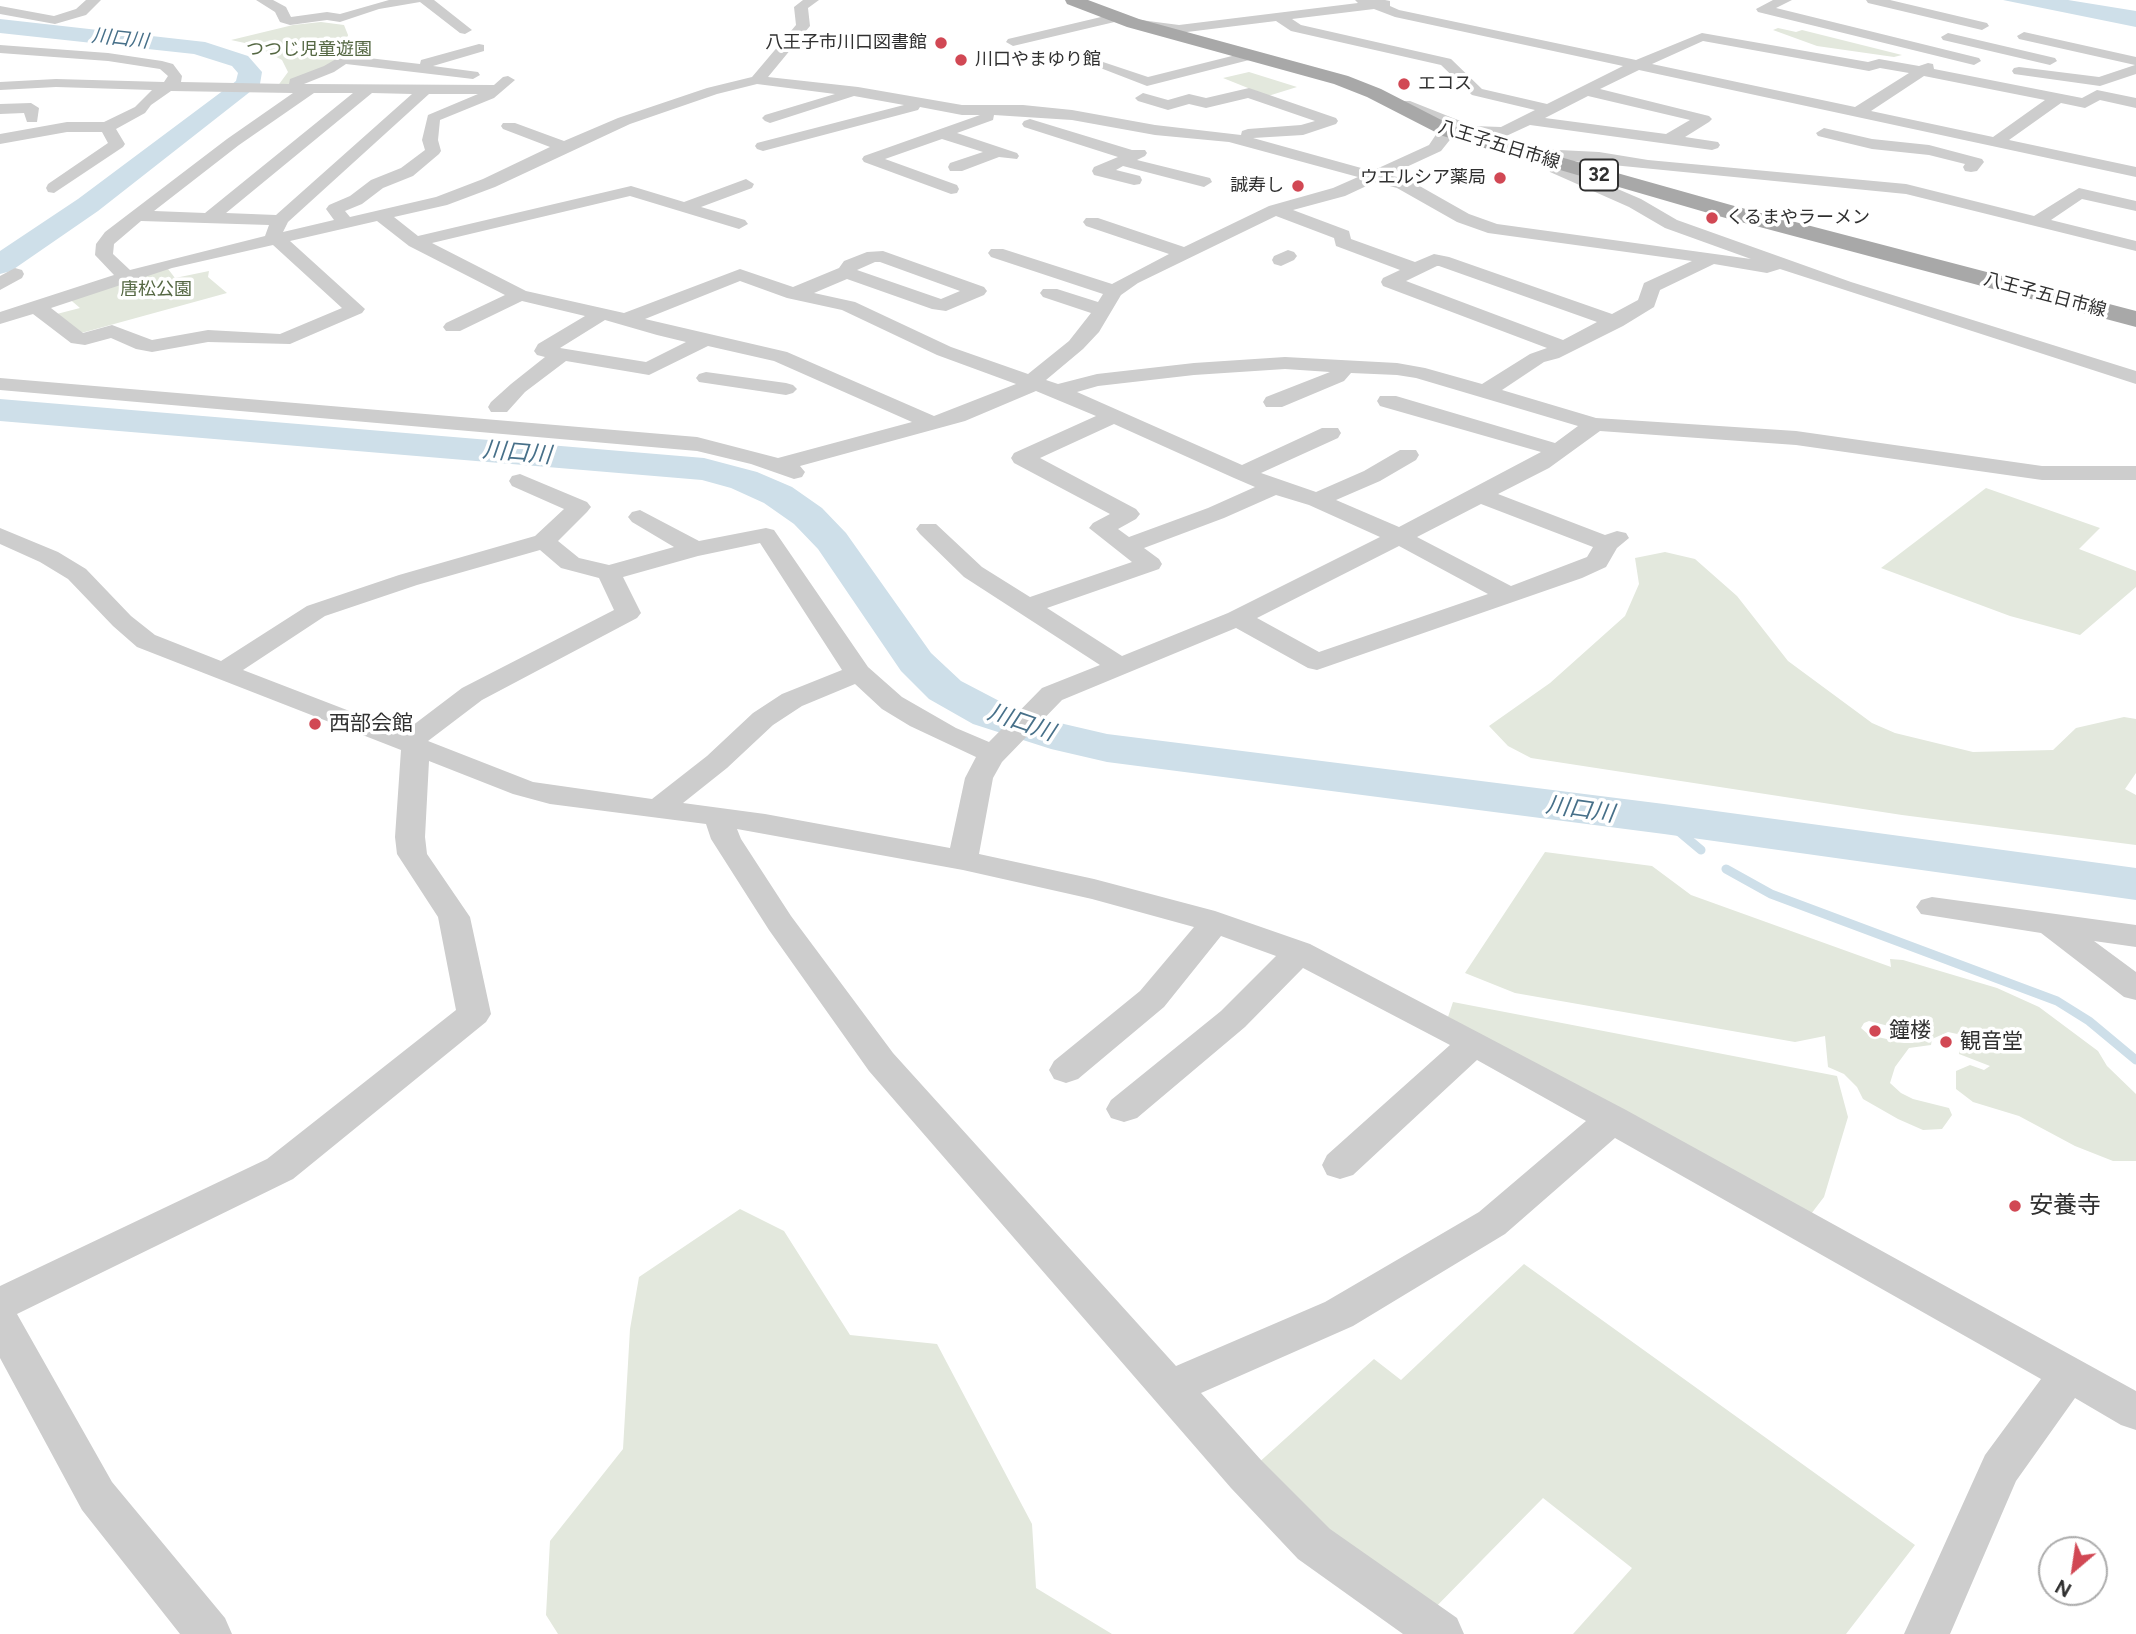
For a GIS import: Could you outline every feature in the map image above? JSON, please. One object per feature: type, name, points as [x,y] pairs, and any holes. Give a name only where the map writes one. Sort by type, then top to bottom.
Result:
[{"type":"main road","name":"八王子五日市線","points":[[1073,0],[1252,55],[1331,76],[1388,100],[1450,132],[1730,212],[2136,319]]},
{"type":"street","points":[[0,10],[54,22],[81,12],[94,0]]},
{"type":"street","points":[[264,0],[281,10],[285,19],[290,21],[327,16],[340,18],[358,29]]},
{"type":"street","points":[[359,0],[368,6],[415,0]]},
{"type":"street","points":[[426,0],[465,30]]},
{"type":"street","points":[[1013,42],[1117,13],[1179,29],[1367,3],[1413,0]]},
{"type":"street","points":[[1785,0],[1763,9],[1951,57],[2100,82],[2136,69]]},
{"type":"street","points":[[1873,0],[2136,61]]},
{"type":"street","points":[[757,80],[803,26],[803,1]]},
{"type":"street","points":[[1367,3],[1395,13],[2136,172]]},
{"type":"street","points":[[340,18],[364,12],[375,6]]},
{"type":"street","points":[[1279,17],[1296,28],[1446,62],[1476,92],[1548,109]]},
{"type":"street","points":[[1857,113],[1921,71],[1985,45],[2004,31]]},
{"type":"street","points":[[1930,32],[2136,80]]},
{"type":"street","points":[[1496,134],[1637,65],[1702,37],[1869,67],[1879,63],[1921,71],[2052,102],[2094,117]]},
{"type":"street","points":[[0,79],[43,40]]},
{"type":"street","points":[[416,66],[479,48]]},
{"type":"street","points":[[0,49],[162,65],[168,67],[175,76],[175,81],[139,110],[107,127],[67,127],[0,139]]},
{"type":"street","points":[[371,61],[404,49]]},
{"type":"street","points":[[1762,60],[1777,50]]},
{"type":"street","points":[[272,87],[329,69],[345,52],[371,61],[508,80],[498,90],[433,118],[424,139],[433,151],[422,162],[376,184],[356,200],[335,209],[345,223]]},
{"type":"street","points":[[1097,64],[1147,82],[1252,55]]},
{"type":"street","points":[[0,318],[278,230],[345,223],[456,196],[624,121],[712,91],[757,80],[858,92],[962,110],[1072,115],[1230,137],[1403,184],[1463,218],[1493,229],[1767,267],[1780,264]]},
{"type":"street","points":[[0,86],[69,83],[166,87],[498,90]]},
{"type":"street","points":[[127,276],[104,255],[104,248],[111,236],[274,111],[312,88]]},
{"type":"street","points":[[209,218],[369,88]]},
{"type":"street","points":[[278,230],[426,89]]},
{"type":"street","points":[[1588,90],[1704,119],[1669,139]]},
{"type":"street","points":[[780,117],[858,92]]},
{"type":"street","points":[[1143,98],[1168,105],[1189,99],[1206,103],[1249,93],[1330,121],[1303,130],[1230,137]]},
{"type":"street","points":[[1996,142],[2052,102],[2085,103],[2096,95],[2136,103]]},
{"type":"street","points":[[1603,129],[1665,98]]},
{"type":"street","points":[[1388,100],[1412,106],[1471,131],[1496,134],[1545,157],[1556,168],[1635,203],[1671,224],[1780,264],[2136,378]]},
{"type":"street","points":[[763,146],[924,104]]},
{"type":"street","points":[[0,109],[31,108],[32,119]]},
{"type":"street","points":[[951,189],[870,159],[1003,112],[1128,158],[1204,182]]},
{"type":"street","points":[[1528,120],[1712,145]]},
{"type":"street","points":[[509,126],[565,147]]},
{"type":"street","points":[[54,188],[117,144],[107,127]]},
{"type":"street","points":[[1042,385],[1092,328],[1114,291],[1131,279],[1275,210],[1339,192],[1435,148],[1443,136],[1450,132]]},
{"type":"street","points":[[941,133],[1005,154],[956,167]]},
{"type":"street","points":[[1134,180],[1100,171],[1188,133]]},
{"type":"street","points":[[1824,133],[1872,144],[1929,150],[1976,162],[1971,167]]},
{"type":"street","points":[[373,138],[396,139]]},
{"type":"street","points":[[1545,157],[1906,189],[2136,246]]},
{"type":"street","points":[[685,207],[746,184]]},
{"type":"street","points":[[415,242],[631,191],[739,224]]},
{"type":"street","points":[[2038,221],[2079,193],[2136,206]]},
{"type":"street","points":[[1275,210],[1343,235],[1342,242],[1416,269]]},
{"type":"street","points":[[380,215],[415,242],[520,295],[769,354],[933,423]]},
{"type":"street","points":[[36,306],[78,339],[112,331],[152,346],[208,336],[283,340],[355,309],[278,230],[209,218],[136,216]]},
{"type":"street","points":[[1092,222],[1184,253]]},
{"type":"street","points":[[1035,246],[1003,257],[1114,291]]},
{"type":"street","points":[[794,294],[846,272],[851,265],[873,256],[883,257],[977,291],[946,305],[939,305],[846,272]]},
{"type":"street","points":[[1484,392],[1537,358],[1616,322],[1647,303],[1651,287],[1712,258]]},
{"type":"street","points":[[1564,348],[1390,282],[1434,260],[1442,261],[1616,322]]},
{"type":"street","points":[[626,319],[740,275],[794,294],[857,309],[885,325],[944,351],[1042,385],[1275,487],[1317,500],[1398,536],[1509,595]]},
{"type":"street","points":[[1050,293],[1101,310]]},
{"type":"street","points":[[453,327],[520,295]]},
{"type":"street","points":[[602,314],[544,351],[649,369],[705,340]]},
{"type":"street","points":[[740,383],[769,354]]},
{"type":"street","points":[[499,407],[517,388],[561,355]]},
{"type":"street","points":[[0,384],[661,440],[723,450],[786,468],[933,423],[1042,385],[1194,369],[1285,363],[1418,372],[1595,424],[1796,438],[2042,473],[2136,473]]},
{"type":"street","points":[[1274,402],[1337,377],[1346,366]]},
{"type":"street","points":[[706,378],[786,389]]},
{"type":"street","points":[[1388,401],[1560,451]]},
{"type":"street","points":[[461,404],[686,423],[661,440]]},
{"type":"street","points":[[1026,607],[1150,564],[1101,528],[1128,514],[1022,458],[1114,416]]},
{"type":"street","points":[[963,860],[979,778],[993,754],[1052,694],[1237,618],[1316,580],[1560,451],[1595,424]]},
{"type":"street","points":[[1242,472],[1330,433]]},
{"type":"street","points":[[1317,500],[1372,476],[1408,456]]},
{"type":"street","points":[[223,671],[316,611],[408,580],[544,541],[579,507],[520,481]]},
{"type":"street","points":[[1127,546],[1216,513],[1275,487]]},
{"type":"street","points":[[1237,618],[1317,662],[1597,562],[1612,541],[1479,495]]},
{"type":"street","points":[[640,517],[695,549]]},
{"type":"street","points":[[928,529],[973,572],[1121,667]]},
{"type":"street","points":[[0,535],[68,567],[146,641],[523,788],[550,795],[718,816],[842,836],[963,860],[1094,889],[1215,922],[1299,952],[1474,1043],[2069,1373],[2132,1405]]},
{"type":"street","points":[[544,541],[570,562],[609,573],[695,549],[766,536],[858,673],[892,703],[920,720],[993,754]]},
{"type":"street","points":[[0,1304],[280,1169],[474,1014],[454,917],[412,854],[411,745],[472,694],[628,613],[609,573]]},
{"type":"street","points":[[658,809],[717,762],[763,719],[792,700],[858,673]]},
{"type":"street","points":[[718,816],[726,839],[780,923],[881,1062],[1246,1474],[1314,1544],[1441,1634]]},
{"type":"street","points":[[1932,907],[2136,936]]},
{"type":"street","points":[[1066,1070],[1152,999],[1215,922]]},
{"type":"street","points":[[2050,924],[2136,989]]},
{"type":"street","points":[[1125,1109],[1233,1019],[1299,952]]},
{"type":"street","points":[[1340,1164],[1474,1043]]},
{"type":"street","points":[[1170,1388],[1339,1314],[1480,1230],[1613,1119]]},
{"type":"street","points":[[0,1320],[97,1496],[209,1634]]},
{"type":"street","points":[[1927,1634],[2000,1469],[2069,1373]]},
{"type":"green space","name":"つつじ児童遊園","points":[[321,22],[344,25],[348,35],[345,62],[287,88],[277,87],[288,72],[282,60],[254,45],[231,40],[293,25]]},
{"type":"green space","points":[[1778,28],[1796,32],[1802,30],[1902,55],[1894,57],[1817,46],[1773,30]]},
{"type":"green space","points":[[1249,72],[1297,87],[1268,96],[1223,78]]},
{"type":"green space","name":"唐松公園","points":[[165,265],[175,278],[209,271],[208,277],[227,293],[74,335],[49,316],[80,308],[66,296]]},
{"type":"green space","points":[[1986,488],[2100,528],[2079,549],[2136,571],[2136,587],[2080,635],[2010,616],[1881,568]]},
{"type":"green space","points":[[1665,552],[1695,559],[1737,596],[1788,661],[1872,723],[1895,733],[1973,752],[2053,750],[2076,728],[2124,717],[2136,719],[2136,773],[2125,789],[2136,795],[2136,845],[1902,815],[1531,758],[1508,746],[1489,726],[1550,683],[1625,616],[1639,584],[1635,558]]},
{"type":"green space","points":[[1545,852],[1652,866],[1691,895],[1891,967],[1890,959],[1903,960],[1997,988],[2039,1007],[2098,1051],[2107,1066],[2136,1094],[2136,1161],[2113,1161],[2075,1146],[2019,1116],[1973,1102],[1956,1089],[1956,1071],[1970,1065],[1984,1070],[1990,1066],[1959,1054],[1962,1035],[1948,1032],[1932,1039],[1931,1045],[1909,1048],[1895,1067],[1890,1083],[1901,1093],[1913,1099],[1949,1108],[1952,1115],[1942,1129],[1923,1130],[1863,1099],[1857,1087],[1844,1074],[1828,1067],[1825,1036],[1795,1042],[1515,993],[1465,973]],"holes":[[[1869,1021],[1912,1032],[1919,1037],[1913,1043],[1904,1043],[1869,1035],[1861,1028]]]},
{"type":"green space","points":[[1453,1002],[1837,1076],[1848,1117],[1824,1197],[1811,1214],[1448,1017]]},
{"type":"green space","points":[[740,1209],[784,1231],[850,1335],[937,1344],[1032,1524],[1036,1588],[1112,1634],[558,1634],[546,1615],[550,1541],[623,1449],[630,1329],[639,1277]]},
{"type":"green space","points":[[1524,1264],[1915,1545],[1846,1634],[1573,1634],[1632,1568],[1543,1498],[1421,1622],[1246,1474],[1374,1359],[1401,1380]]},
{"type":"shaded area","points":[[2003,0],[2068,0],[2136,11],[2136,27]]},
{"type":"waterway","name":"川口川","points":[[0,26],[197,47],[240,61],[250,72],[248,84],[88,205],[0,265]]},
{"type":"waterway","name":"川口川","points":[[0,410],[704,469],[744,480],[778,495],[808,516],[832,541],[916,662],[945,690],[989,714],[1051,735],[1107,748],[1664,819],[2136,884]]},
{"type":"waterway","points":[[1664,819],[1701,850]]},
{"type":"waterway","points":[[1726,869],[1771,894],[2057,1001],[2089,1021],[2136,1060]]},
{"type":"place","name":"八王子市川口図書館","points":[[941,43]]},
{"type":"place","name":"川口やまゆり館","points":[[961,60]]},
{"type":"place","name":"エコス","points":[[1404,84]]},
{"type":"place","name":"ウエルシア薬局","points":[[1500,178]]},
{"type":"place","name":"誠寿し","points":[[1298,186]]},
{"type":"place","name":"くるまやラーメン","points":[[1712,218]]},
{"type":"place","name":"西部会館","points":[[315,724]]},
{"type":"place","name":"鐘楼","points":[[1875,1031]]},
{"type":"place","name":"観音堂","points":[[1946,1042]]},
{"type":"place","name":"安養寺","points":[[2015,1206]]}]
